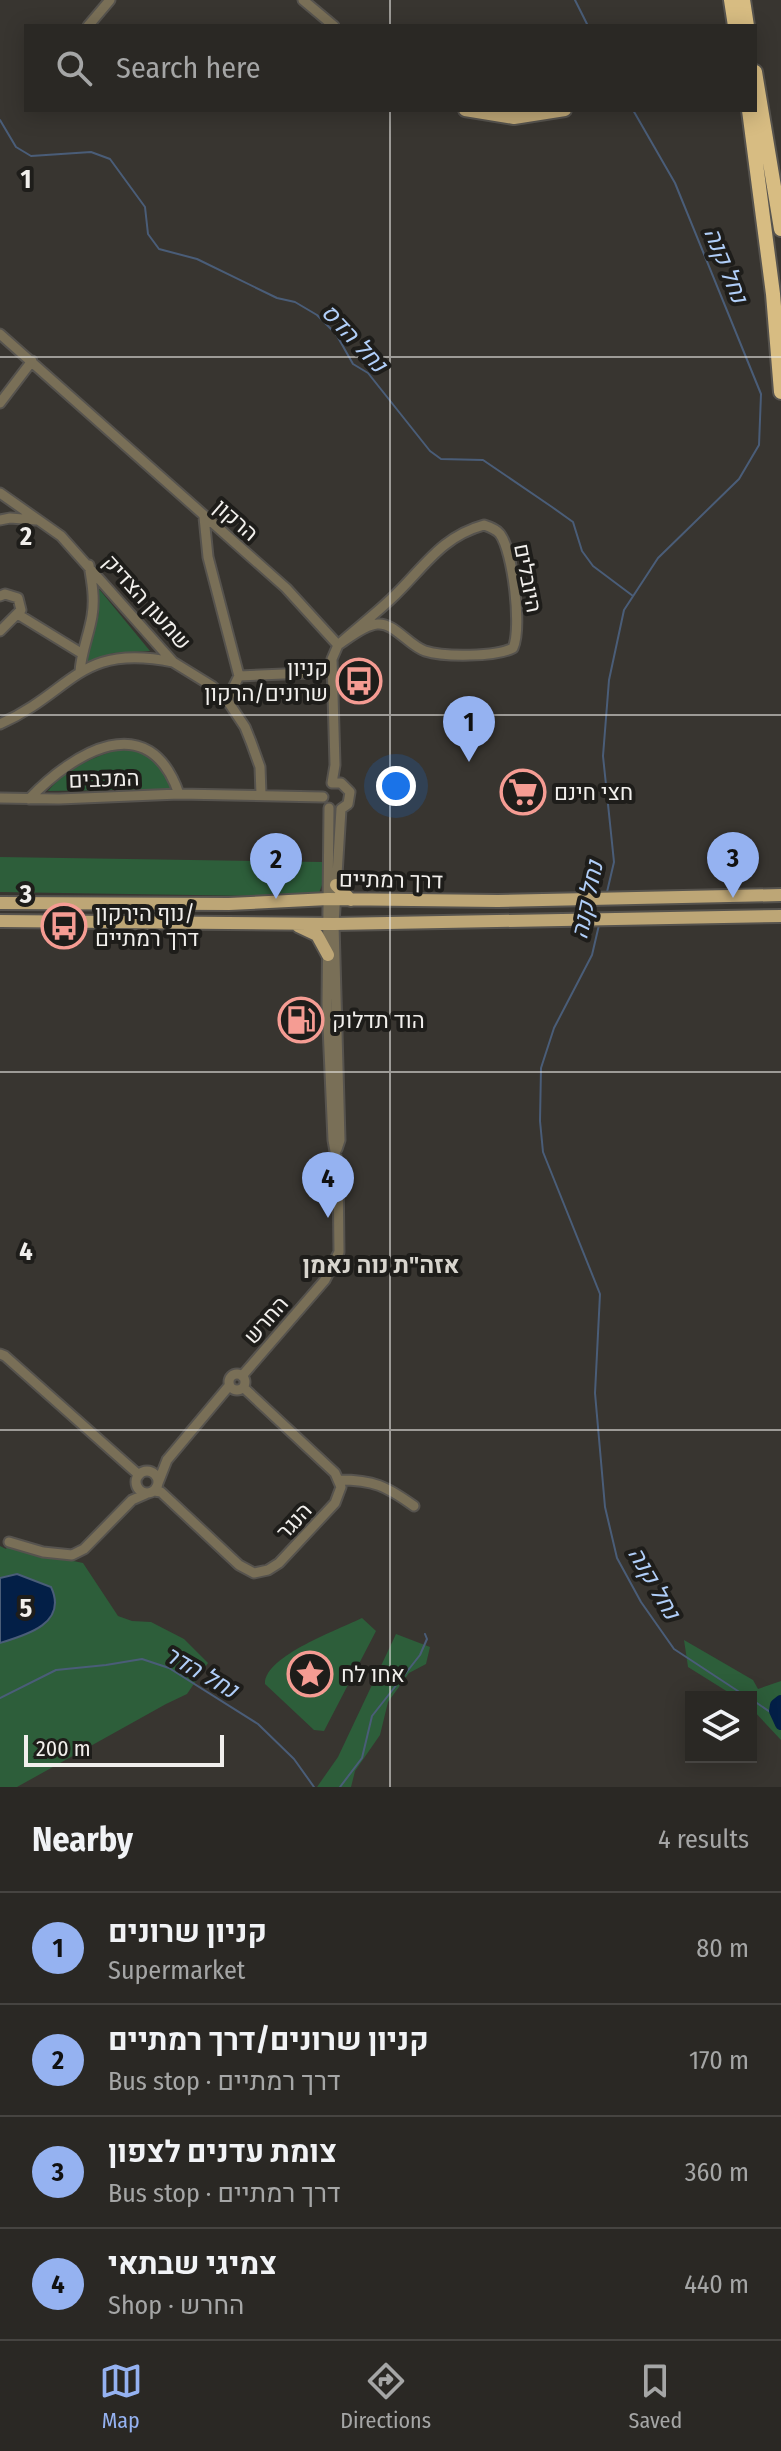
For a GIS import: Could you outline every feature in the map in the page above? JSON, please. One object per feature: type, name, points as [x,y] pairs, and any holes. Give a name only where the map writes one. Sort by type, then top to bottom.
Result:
[{"type":"highway","points":[[731,0],[735,24]]},
{"type":"highway","points":[[743,0],[747,24]]},
{"type":"highway","points":[[757,86],[781,229]]},
{"type":"highway","points":[[749,112],[773,294],[781,392]]},
{"type":"main road","points":[[477,112],[514,118],[552,112]]},
{"type":"main road","name":"דרך רמתיים","points":[[0,903],[229,904],[329,894],[351,900],[781,895]]},
{"type":"main road","name":"דרך רמתיים","points":[[0,921],[330,924],[781,916]]},
{"type":"main road","points":[[287,922],[317,935],[328,955]]},
{"type":"street","points":[[90,24],[110,0]]},
{"type":"street","points":[[303,0],[332,24]]},
{"type":"street","name":"הרקון","points":[[0,334],[286,588],[338,645]]},
{"type":"street","points":[[0,403],[32,361]]},
{"type":"street","name":"שמעון הצדיק","points":[[0,493],[61,536],[173,662],[196,674],[227,700],[251,742],[260,767],[261,794]]},
{"type":"street","points":[[204,517],[208,557],[239,676],[227,700]]},
{"type":"street","points":[[0,520],[39,521]]},
{"type":"street","name":"היובלים","points":[[484,525],[501,535],[513,585],[518,624],[513,648],[504,652],[477,654],[425,651],[380,623],[369,626],[338,645],[392,597],[444,544],[463,531],[484,525]]},
{"type":"street","points":[[80,672],[94,594],[89,565]]},
{"type":"street","points":[[0,596],[5,594],[18,598],[21,603],[19,615],[0,631]]},
{"type":"street","points":[[19,615],[81,653]]},
{"type":"street","points":[[336,783],[332,659],[338,645]]},
{"type":"street","points":[[0,724],[31,708],[80,672],[106,659],[138,656],[173,662]]},
{"type":"street","points":[[239,676],[332,672]]},
{"type":"street","name":"המכבים","points":[[29,799],[71,762],[121,743],[134,743],[155,754],[172,774],[179,794]]},
{"type":"street","points":[[329,808],[341,809],[348,804],[348,788],[336,783],[326,787],[323,797],[329,808],[330,924]]},
{"type":"street","name":"המכבים","points":[[0,798],[179,794],[323,797]]},
{"type":"street","points":[[329,894],[341,809]]},
{"type":"street","name":"החרש","points":[[330,924],[328,955],[333,1140],[337,1149]]},
{"type":"street","name":"החרש","points":[[242,1376],[319,1288],[339,1252],[337,1149],[340,1140],[330,924]]},
{"type":"street","points":[[0,1354],[140,1477],[141,1492],[153,1489]]},
{"type":"street","points":[[9,1542],[43,1552],[72,1555],[84,1549],[132,1500],[153,1489],[167,1460],[229,1386],[233,1375],[242,1376],[244,1388]]},
{"type":"street","points":[[229,1386],[235,1391],[244,1388]]},
{"type":"street","points":[[244,1388],[324,1462],[339,1480],[382,1485],[414,1506]]},
{"type":"street","points":[[132,1500],[140,1477],[167,1460]]},
{"type":"street","points":[[140,1477],[156,1475],[153,1489]]},
{"type":"street","name":"הנגר","points":[[153,1489],[161,1492],[239,1565],[259,1573],[275,1567],[335,1503],[341,1492],[339,1480]]},
{"type":"green space","points":[[99,589],[150,651],[113,653],[86,663],[99,613]]},
{"type":"green space","points":[[121,749],[139,752],[152,760],[171,789],[48,791],[81,764]]},
{"type":"green space","points":[[0,857],[322,862],[322,885],[319,893],[312,897],[0,892]]},
{"type":"green space","points":[[8,1544],[21,1550],[83,1563],[118,1616],[132,1621],[151,1622],[184,1639],[208,1663],[187,1694],[17,1787],[0,1787],[0,1546],[6,1549]]},
{"type":"green space","name":"אחו לח","points":[[362,1618],[376,1631],[324,1731],[314,1730],[265,1684],[268,1674],[289,1654]]},
{"type":"green space","points":[[396,1634],[430,1647],[426,1664],[409,1673],[388,1702],[380,1735],[355,1771],[351,1787],[317,1787],[338,1757]]},
{"type":"green space","points":[[684,1640],[753,1680],[758,1689],[781,1681],[781,1740],[757,1714],[757,1691],[726,1691],[688,1667]]},
{"type":"water","points":[[17,1574],[51,1587],[55,1599],[54,1610],[42,1626],[0,1643],[0,1578]]},
{"type":"waterway","name":"נחל קנה","points":[[575,0],[587,24]]},
{"type":"waterway","name":"נחל קנה","points":[[607,892],[614,862],[603,756],[609,680],[624,610],[658,558],[739,479],[759,445],[761,394],[675,183],[634,112]]},
{"type":"waterway","name":"נחל הדס","points":[[0,120],[16,147],[31,156],[91,152],[110,159],[145,207],[148,234],[159,249],[197,259],[277,298],[295,302],[317,315],[336,334],[353,364],[368,373],[430,451],[441,459],[483,460],[552,507],[573,522],[582,551],[593,566],[633,596]]},
{"type":"waterway","name":"נחל קנה","points":[[599,925],[592,955],[554,1028],[541,1068],[540,1121],[543,1152],[600,1294],[595,1393],[605,1507],[617,1558],[641,1602],[674,1649],[738,1691]]},
{"type":"waterway","points":[[340,1787],[362,1758],[372,1716],[420,1655],[427,1639],[425,1634]]},
{"type":"waterway","name":"נחל הדר","points":[[0,1698],[56,1670],[142,1659],[169,1668],[258,1724],[294,1759],[314,1787]]},
{"type":"waterway","name":"נחל קנה","points":[[781,1701],[775,1711],[781,1724]]},
{"type":"waterway","name":"נחל קנה","points":[[757,1703],[776,1716]]},
{"type":"place","name":"קניון שרונים/הרקון","points":[[359,681]]},
{"type":"place","name":"קניון שרונים","points":[[469,762]]},
{"type":"place","name":"חצי חינם","points":[[523,792]]},
{"type":"place","name":"צומת עדנים לצפון","points":[[733,898]]},
{"type":"place","name":"קניון שרונים/דרך רמתיים","points":[[276,899]]},
{"type":"place","name":"נוף הירקון/ דרך רמתיים","points":[[64,926]]},
{"type":"place","name":"הוד תדלוק","points":[[301,1020]]},
{"type":"place","name":"צמיגי שבתאי","points":[[328,1218]]},
{"type":"place","name":"אחו לח","points":[[310,1674]]},
{"type":"district","name":"אזה\"ת נוה נאמן","points":[[381,1265]]}]
